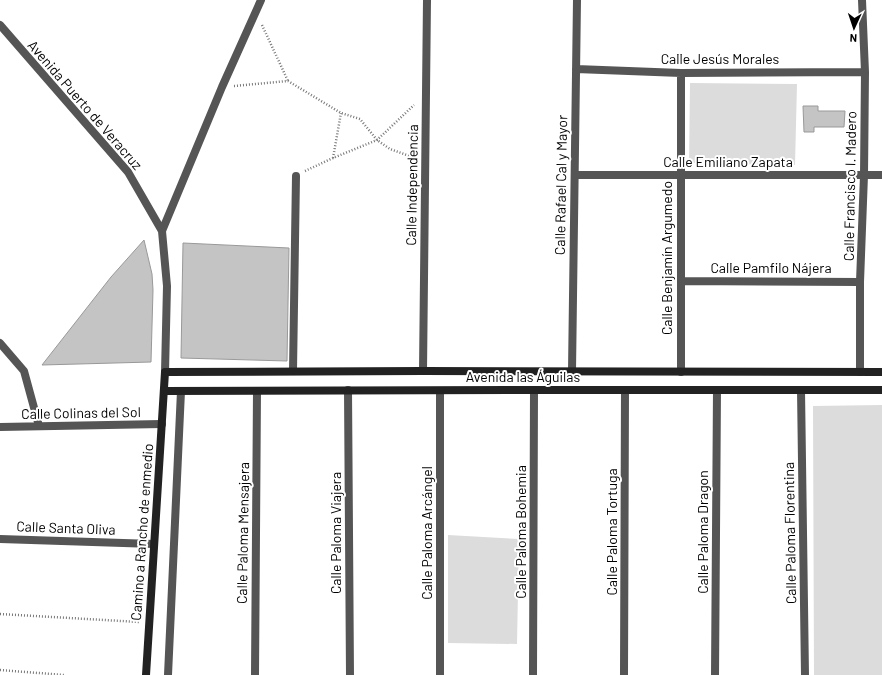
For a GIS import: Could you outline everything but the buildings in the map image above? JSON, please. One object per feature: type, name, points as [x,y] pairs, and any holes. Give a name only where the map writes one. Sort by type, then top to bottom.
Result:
[{"type":"street","points":[[162,231],[222,87],[261,0]]},
{"type":"street","name":"Calle Independencia","points":[[423,371],[427,0]]},
{"type":"street","name":"Calle Rafael Cal y Mayor","points":[[572,371],[576,0]]},
{"type":"street","name":"Calle Francisco I. Madero","points":[[860,372],[860,282],[864,175],[865,72],[862,0]]},
{"type":"street","name":"Avenida Puerto de Veracruz","points":[[0,25],[128,172],[162,231],[167,286],[166,372],[164,391]]},
{"type":"street","name":"Calle Jesús Morales","points":[[576,69],[681,72],[865,72]]},
{"type":"street","name":"Calle Benjamín Argumedo","points":[[681,72],[681,372]]},
{"type":"street","name":"Calle Emiliano Zapata","points":[[575,175],[882,175]]},
{"type":"street","points":[[293,371],[296,176]]},
{"type":"street","name":"Calle Pamfilo Nájera","points":[[681,281],[860,282]]},
{"type":"street","points":[[0,343],[24,371],[39,426]]},
{"type":"street","name":"Avenida las Águilas","points":[[166,372],[882,372]]},
{"type":"street","name":"Calle Paloma Viajera","points":[[348,390],[350,675]]},
{"type":"street","name":"Calle Paloma Bohemia","points":[[533,675],[534,390]]},
{"type":"street","name":"Calle Paloma Tortuga","points":[[624,675],[625,390]]},
{"type":"street","name":"Calle Paloma Dragon","points":[[715,675],[716,390]]},
{"type":"street","name":"Calle Paloma Florentina","points":[[801,390],[805,675]]},
{"type":"street","name":"Avenida las Águilas","points":[[164,391],[882,390]]},
{"type":"street","name":"Camino a Rancho de enmedio","points":[[146,675],[164,391]]},
{"type":"street","points":[[168,675],[181,391]]},
{"type":"street","name":"Calle Paloma Mensajera","points":[[254,675],[257,391]]},
{"type":"street","name":"Calle Paloma Arcángel","points":[[440,391],[440,675]]},
{"type":"street","name":"Calle Colinas del Sol","points":[[0,427],[162,424]]},
{"type":"street","name":"Calle Santa Oliva","points":[[0,539],[154,544]]},
{"type":"path","points":[[256,12],[288,81],[341,113],[360,119],[376,140],[390,149],[426,162]]},
{"type":"path","points":[[222,87],[288,81]]},
{"type":"path","points":[[296,176],[333,158],[376,140],[426,94]]},
{"type":"path","points":[[333,158],[341,113]]},
{"type":"path","points":[[0,614],[149,623]]},
{"type":"path","points":[[0,670],[64,675]]},
{"type":"shaded area","points":[[690,83],[797,84],[795,165],[689,163]]},
{"type":"shaded area","points":[[882,405],[882,675],[814,675],[813,406]]},
{"type":"shaded area","points":[[448,535],[519,539],[517,644],[448,643]]}]
